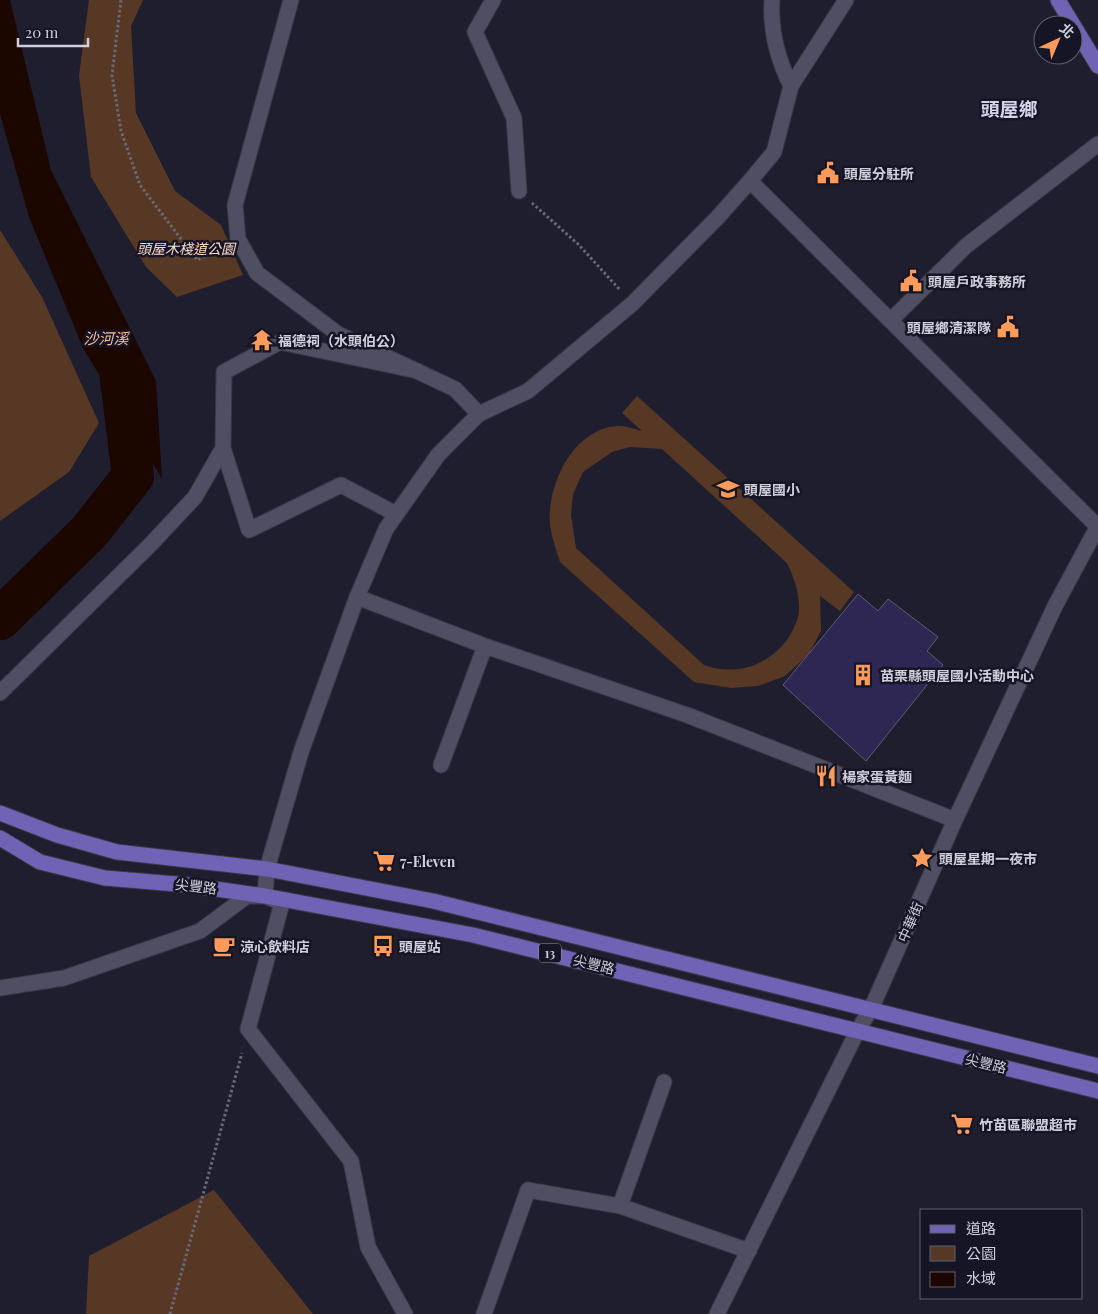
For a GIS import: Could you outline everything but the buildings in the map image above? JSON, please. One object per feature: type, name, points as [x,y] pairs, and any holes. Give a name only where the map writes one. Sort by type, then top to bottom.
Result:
[{"type":"main road","points":[[1058,0],[1098,66]]},
{"type":"main road","name":"尖豐路","points":[[0,813],[57,835],[117,852],[267,869],[433,901],[1098,1066]]},
{"type":"main road","name":"尖豐路","points":[[0,838],[40,862],[105,878],[188,884],[265,896],[473,935],[1098,1091]]},
{"type":"street","points":[[291,0],[234,205],[238,239],[258,273],[338,334],[455,389],[479,414]]},
{"type":"street","points":[[493,0],[475,32],[514,118],[519,190]]},
{"type":"street","points":[[772,0],[771,22],[779,61],[791,86]]},
{"type":"street","points":[[265,896],[267,869],[302,752],[357,597],[386,529],[438,455],[479,414],[528,391],[632,304],[718,217],[750,181],[774,152],[791,86],[846,0]]},
{"type":"street","points":[[891,320],[966,246],[1098,144]]},
{"type":"street","points":[[750,181],[1098,526]]},
{"type":"street","points":[[396,514],[341,485],[249,530],[224,448],[224,372],[280,342],[418,371]]},
{"type":"street","points":[[0,693],[195,497],[224,448]]},
{"type":"street","name":"中華街","points":[[717,1314],[858,1030],[872,1009],[955,820],[1055,606],[1098,526]]},
{"type":"street","points":[[357,597],[485,646],[687,715],[955,820]]},
{"type":"street","points":[[441,765],[485,646]]},
{"type":"street","points":[[0,988],[64,978],[200,931],[247,896],[265,896],[282,903],[248,1029],[351,1161],[368,1247],[405,1314]]},
{"type":"street","points":[[620,1206],[664,1082]]},
{"type":"street","points":[[484,1314],[528,1190],[620,1206],[749,1251]]},
{"type":"path","points":[[121,0],[112,75],[121,131],[140,185],[197,260],[238,239]]},
{"type":"path","points":[[519,190],[578,244],[632,304]]},
{"type":"path","points":[[170,1314],[248,1029]]},
{"type":"green space","name":"頭屋木棧道公園","points":[[89,0],[143,0],[131,26],[136,113],[175,191],[221,225],[243,275],[177,297],[146,267],[91,177],[79,76]]},
{"type":"green space","points":[[0,230],[42,297],[99,423],[69,472],[0,521]]},
{"type":"green space","points":[[637,396],[854,592],[840,611],[820,596],[821,631],[808,655],[785,676],[758,686],[731,688],[694,682],[560,562],[552,537],[550,523],[550,510],[556,483],[569,456],[589,436],[602,429],[616,426],[642,431],[622,413]],"holes":[[[630,447],[662,449],[787,563],[790,569],[799,600],[796,623],[790,636],[781,647],[759,663],[746,668],[732,670],[704,665],[576,548],[571,515],[573,494],[583,472],[612,452]]]},
{"type":"green space","points":[[214,1190],[313,1314],[86,1314],[89,1256]]},
{"type":"water","name":"沙河溪","points":[[0,0],[10,0],[51,170],[156,381],[162,479],[83,348],[29,217],[0,114]]},
{"type":"waterway","name":"沙河溪","points":[[0,619],[89,532],[133,476],[119,363]]},
{"type":"place","name":"頭屋分駐所","points":[[828,173]]},
{"type":"place","name":"頭屋戶政事務所","points":[[911,281]]},
{"type":"place","name":"頭屋鄉清潔隊","points":[[1008,327]]},
{"type":"place","name":"福德祠（水頭伯公）","points":[[262,340]]},
{"type":"place","name":"頭屋國小","points":[[728,489]]},
{"type":"place","name":"苗栗縣頭屋國小活動中心","points":[[863,675]]},
{"type":"place","name":"楊家蛋黃麵","points":[[826,776]]},
{"type":"place","name":"頭屋星期一夜市","points":[[922,858]]},
{"type":"place","name":"7-Eleven","points":[[384,861]]},
{"type":"place","name":"涼心飲料店","points":[[224,946]]},
{"type":"place","name":"頭屋站","points":[[383,946]]},
{"type":"place","name":"竹苗區聯盟超市","points":[[962,1124]]},
{"type":"district","name":"頭屋鄉","points":[[1009,108]]}]
